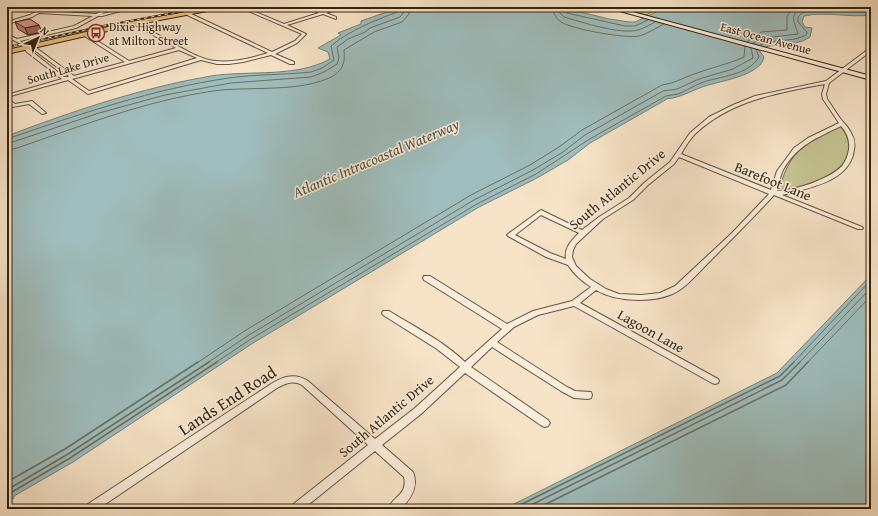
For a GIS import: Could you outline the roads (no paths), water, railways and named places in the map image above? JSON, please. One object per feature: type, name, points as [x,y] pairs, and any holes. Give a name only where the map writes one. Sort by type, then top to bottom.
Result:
[{"type":"main road","points":[[7,52],[134,23],[225,7]]},
{"type":"main road","name":"East Ocean Avenue","points":[[608,7],[871,78]]},
{"type":"street","points":[[7,23],[40,12],[47,7]]},
{"type":"street","points":[[7,35],[14,40],[18,40],[75,27],[111,7]]},
{"type":"street","points":[[40,12],[97,15],[134,7]]},
{"type":"street","points":[[134,23],[180,48],[214,63],[251,59],[272,54],[293,45],[302,38],[304,34],[241,7]]},
{"type":"street","points":[[308,7],[335,18]]},
{"type":"street","points":[[283,25],[343,7]]},
{"type":"street","points":[[186,13],[292,63]]},
{"type":"street","points":[[7,30],[20,39],[18,40],[27,47],[28,51],[63,78],[69,79],[88,92],[202,58]]},
{"type":"street","points":[[84,34],[128,62]]},
{"type":"street","name":"South Lake Drive","points":[[7,96],[180,48]]},
{"type":"street","name":"South Atlantic Drive","points":[[572,263],[570,250],[573,243],[601,218],[631,198],[672,163],[698,128],[724,110],[757,97],[825,82],[871,50]]},
{"type":"street","points":[[773,193],[781,193],[819,183],[835,175],[845,165],[852,153],[849,132],[825,98],[824,94],[827,84],[825,82]]},
{"type":"street","points":[[7,99],[14,106],[30,102],[44,113]]},
{"type":"street","points":[[583,233],[541,212],[510,235],[548,255],[572,263],[583,277],[595,287],[618,296],[641,298],[661,295],[678,288],[734,234],[773,193],[780,171],[796,149],[810,139],[842,124]]},
{"type":"street","name":"Barefoot Lane","points":[[679,155],[764,191],[773,193],[860,228]]},
{"type":"street","points":[[427,278],[507,328]]},
{"type":"street","name":"South Atlantic Drive","points":[[295,509],[418,411],[507,328],[528,316],[575,304],[595,287]]},
{"type":"street","name":"Lagoon Lane","points":[[575,304],[715,381]]},
{"type":"street","points":[[386,313],[438,346],[545,423]]},
{"type":"street","points":[[492,343],[564,389],[574,394],[588,395]]},
{"type":"street","name":"Lands End Road","points":[[90,509],[274,386],[288,379],[301,380],[306,383],[409,475],[411,482],[408,495],[393,509]]},
{"type":"water","name":"Atlantic Intracoastal Waterway","points":[[401,7],[560,7],[609,19],[629,22],[635,22],[656,12],[657,7],[871,7],[871,15],[854,16],[820,14],[804,16],[802,22],[805,27],[812,28],[810,37],[796,43],[764,47],[759,50],[764,57],[761,64],[748,73],[702,87],[681,96],[667,99],[590,143],[568,160],[537,178],[479,207],[253,343],[73,462],[14,496],[14,498],[7,502],[7,136],[82,109],[185,81],[226,74],[287,71],[317,65],[330,59],[328,52],[318,48],[341,35],[338,33],[361,24],[361,21]]},
{"type":"water","points":[[871,275],[871,509],[504,509],[777,373]]},
{"type":"railway","points":[[7,47],[103,26],[205,7]]},
{"type":"place","name":"Dixie Highway at Milton Street","points":[[96,33]]}]
